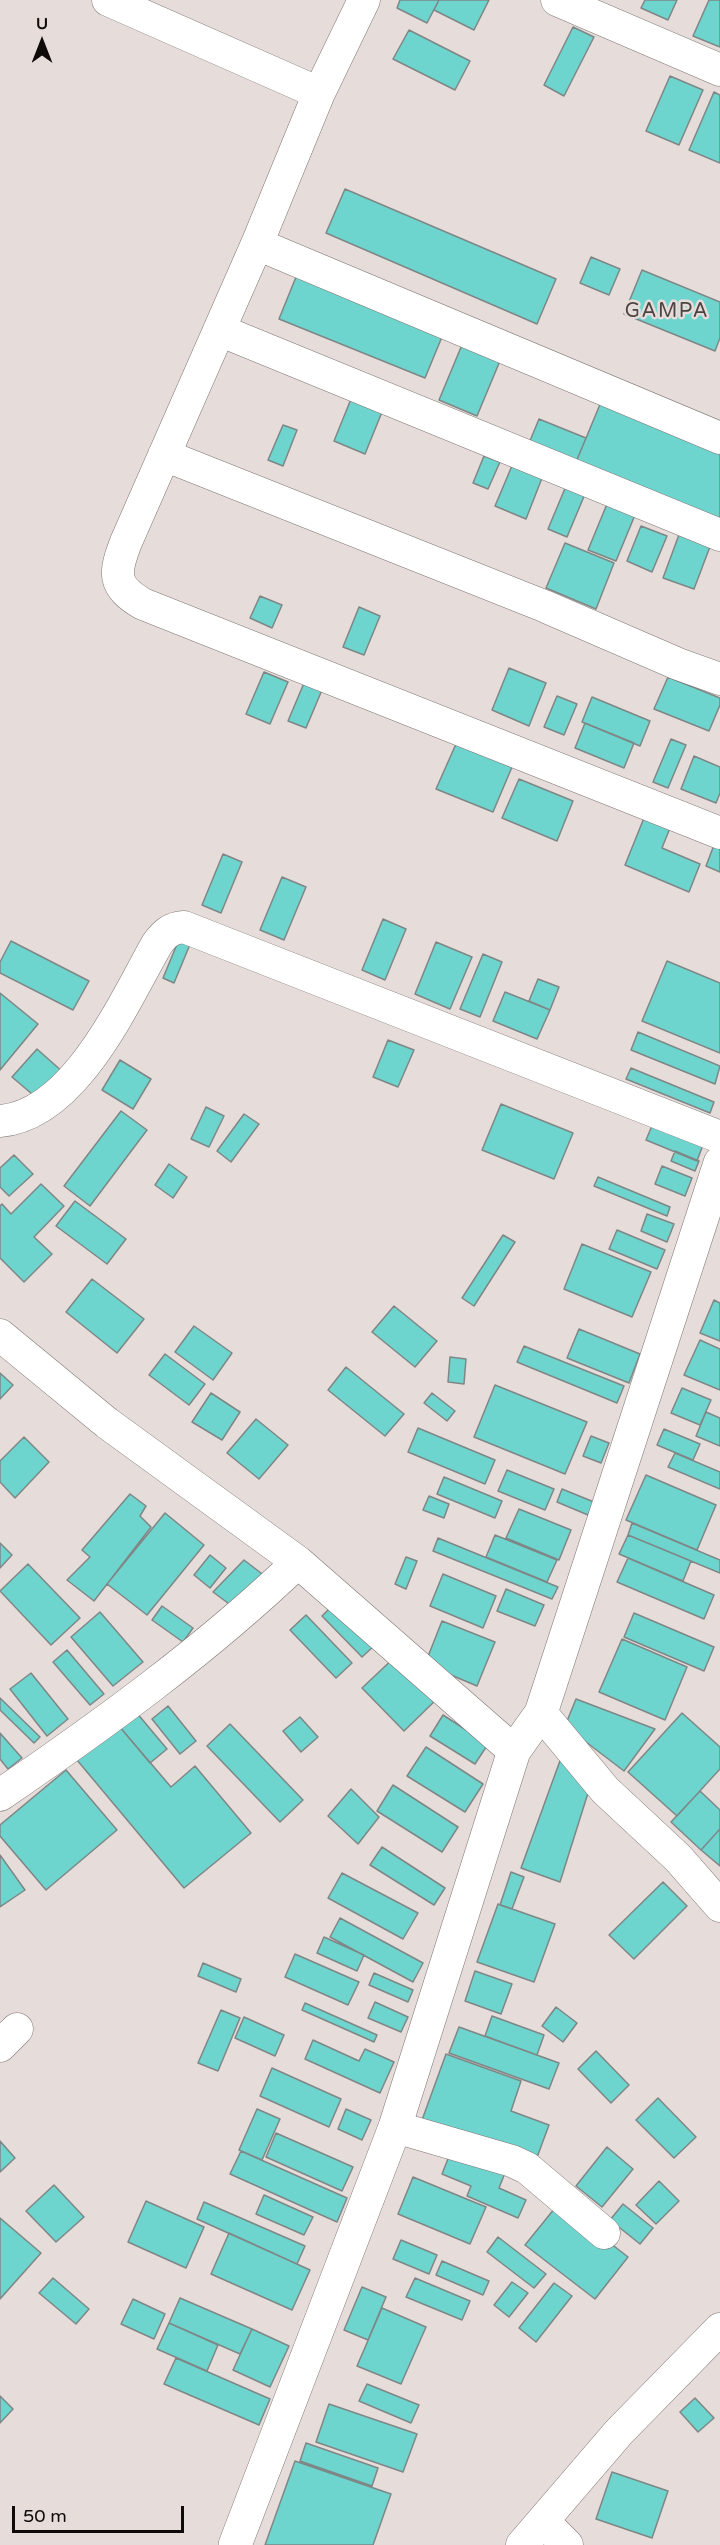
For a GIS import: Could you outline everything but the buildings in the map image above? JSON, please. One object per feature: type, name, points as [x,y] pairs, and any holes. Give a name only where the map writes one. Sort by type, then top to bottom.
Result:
[{"type":"main road","points":[[236,2545],[395,2127],[514,1751],[541,1713],[719,1174]]},
{"type":"street","points":[[108,0],[319,93]]},
{"type":"street","points":[[364,0],[319,93],[257,244],[118,563],[118,582],[128,595],[143,604],[720,833]]},
{"type":"street","points":[[557,0],[720,70]]},
{"type":"street","points":[[257,244],[720,438]]},
{"type":"street","points":[[219,330],[720,535]]},
{"type":"street","points":[[164,455],[534,602],[678,664],[720,679]]},
{"type":"street","points":[[0,1121],[13,1120],[36,1110],[68,1085],[106,1032],[165,933],[184,927],[720,1137]]},
{"type":"street","points":[[0,1335],[106,1423],[298,1562],[514,1751]]},
{"type":"street","points":[[0,1795],[57,1756],[223,1631],[298,1562]]},
{"type":"street","points":[[541,1713],[605,1790],[678,1858],[720,1906]]},
{"type":"street","points":[[395,2127],[512,2161],[527,2168],[604,2233]]},
{"type":"street","points":[[522,2545],[619,2432],[720,2329]]},
{"type":"street","points":[[543,2521],[567,2545]]},
{"type":"district","name":"GAMPA","points":[[667,312]]}]
